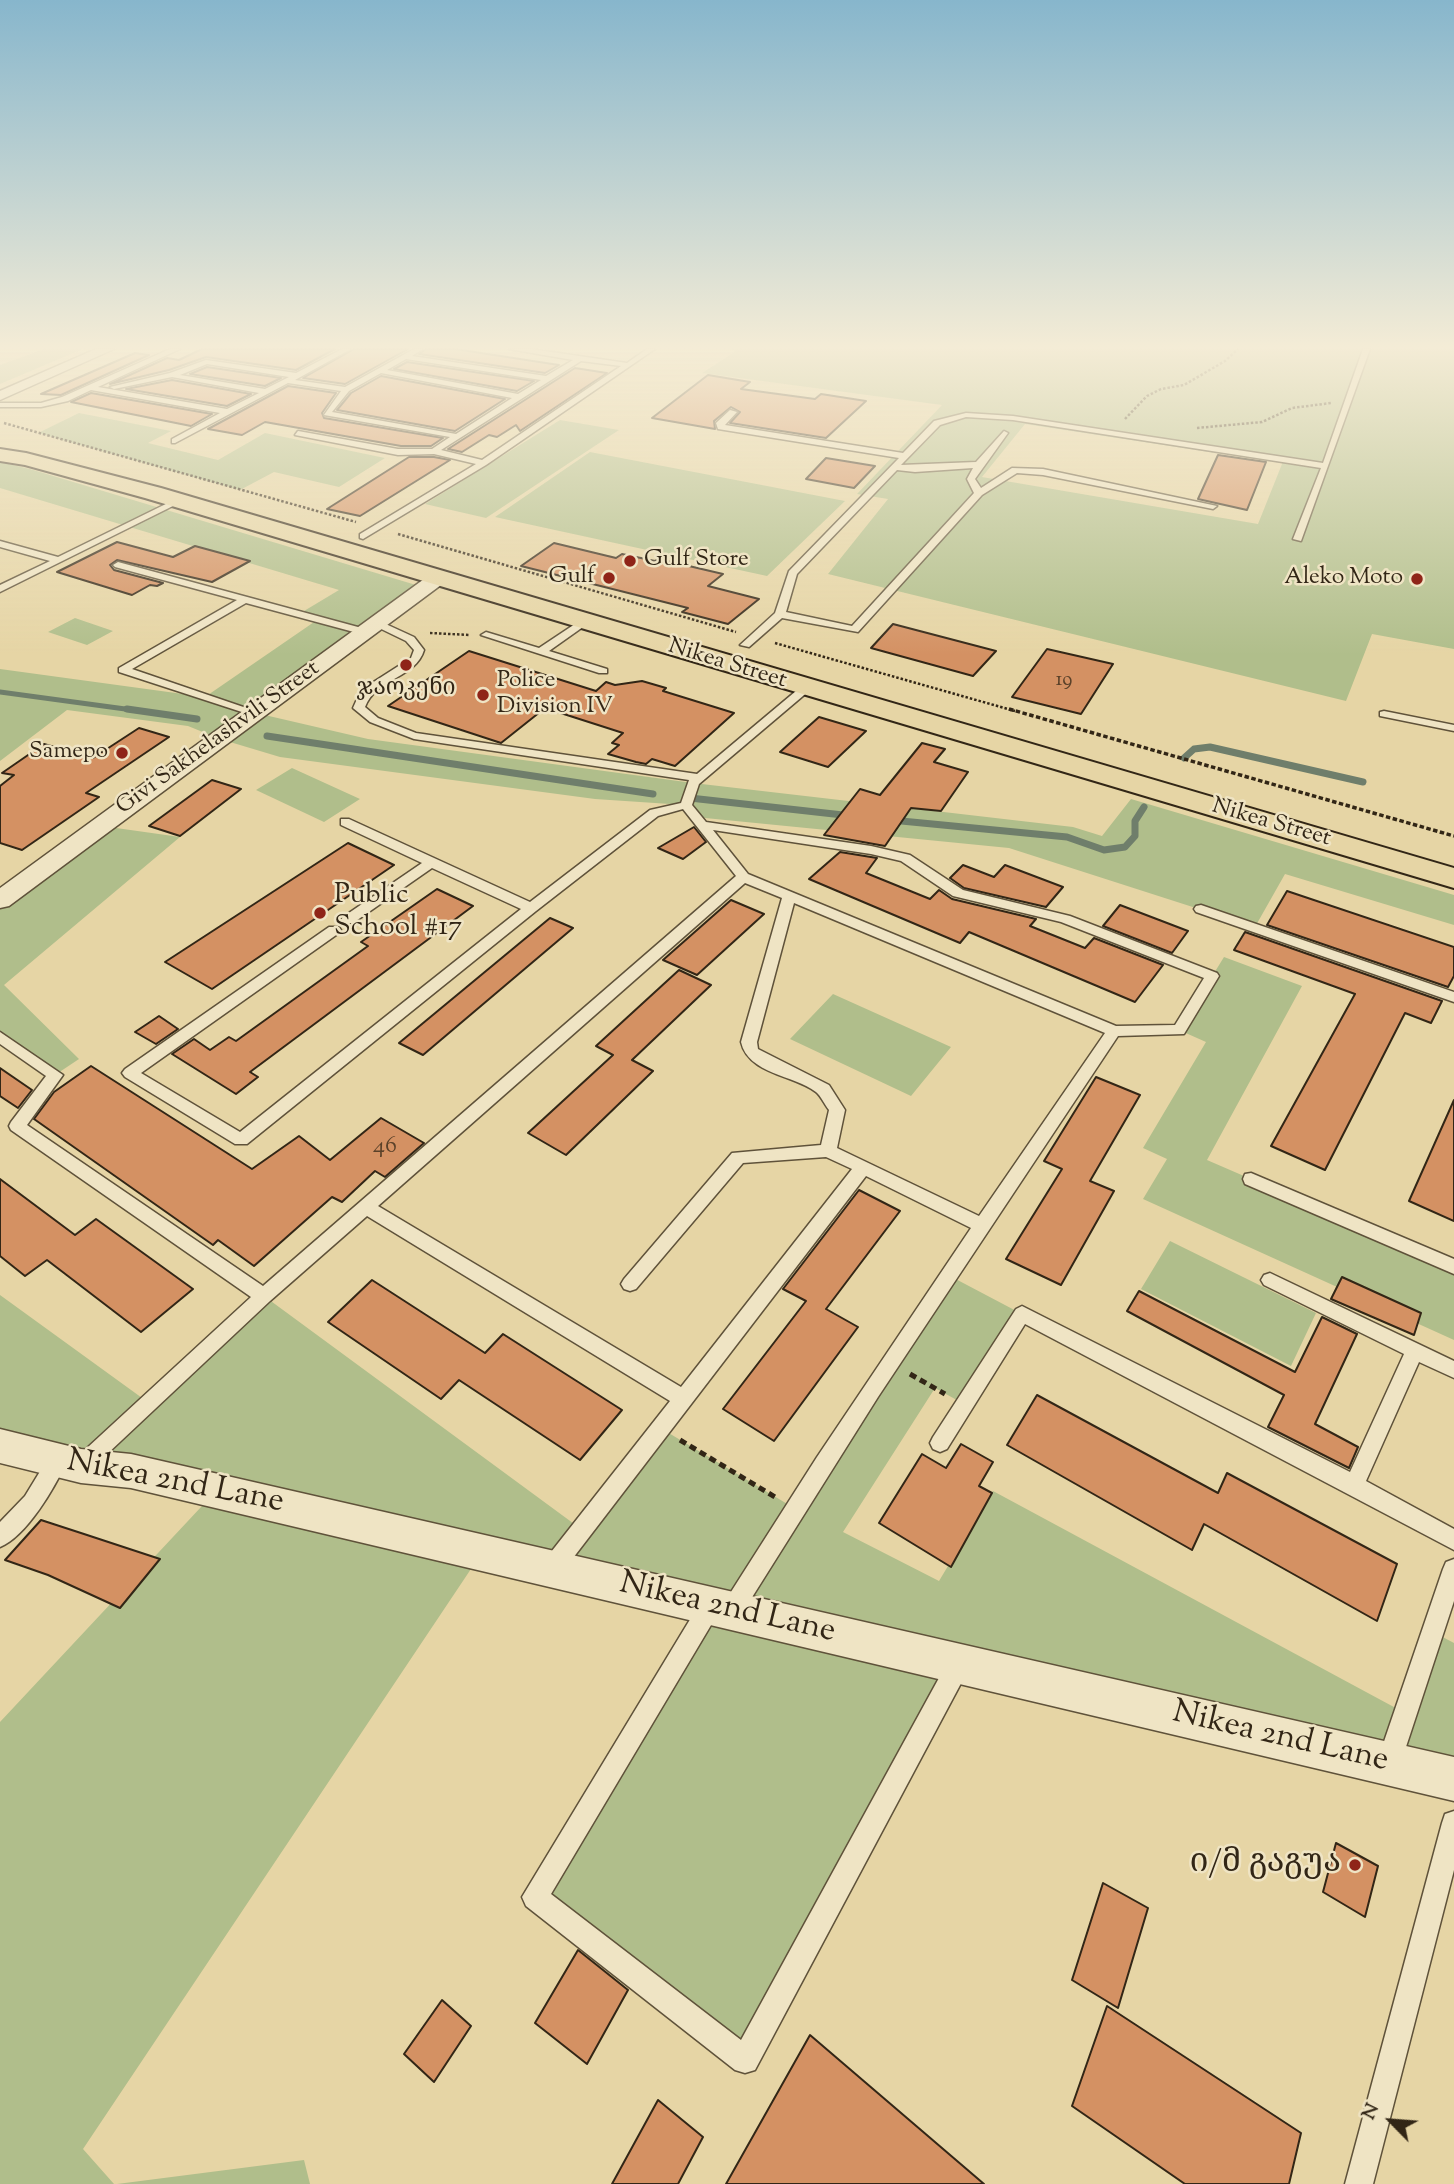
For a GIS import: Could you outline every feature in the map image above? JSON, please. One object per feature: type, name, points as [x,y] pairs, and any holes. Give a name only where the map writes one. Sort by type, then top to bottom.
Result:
[{"type":"main road","name":"Nikea Street","points":[[62,451],[369,532],[687,640],[806,688],[1454,878]]},
{"type":"main road","name":"Nikea Street","points":[[0,456],[26,459],[179,501],[585,622],[687,640],[750,641],[1454,850]]},
{"type":"street","name":"Givi Sakhelashvili Street","points":[[0,900],[255,713],[379,629],[438,578]]},
{"type":"street","name":"Nikea 2nd Lane","points":[[0,1446],[69,1463],[131,1471],[1454,1779]]},
{"type":"lane","points":[[392,451],[434,451],[483,463]]},
{"type":"lane","points":[[369,532],[501,451]]},
{"type":"lane","points":[[872,451],[904,456]]},
{"type":"lane","points":[[750,641],[780,614],[792,573],[909,451]]},
{"type":"lane","points":[[979,493],[971,479],[977,465],[991,451]]},
{"type":"lane","points":[[1229,451],[1326,466]]},
{"type":"lane","points":[[1298,538],[1331,451]]},
{"type":"lane","points":[[894,467],[915,469],[977,465]]},
{"type":"lane","points":[[780,614],[854,630],[979,493],[1015,470],[1043,472],[1213,506]]},
{"type":"lane","points":[[0,589],[179,501]]},
{"type":"lane","points":[[0,544],[58,561]]},
{"type":"lane","points":[[118,565],[246,600],[379,629],[410,639],[419,650],[416,660],[365,692],[359,708],[374,720],[414,736],[700,778]]},
{"type":"lane","points":[[246,600],[123,670],[255,713]]},
{"type":"lane","points":[[540,652],[585,622]]},
{"type":"lane","points":[[486,635],[603,671]]},
{"type":"lane","points":[[686,805],[693,783],[806,688]]},
{"type":"lane","points":[[1384,713],[1454,728]]},
{"type":"lane","points":[[686,805],[743,877],[1114,1031],[1179,1030],[1212,976],[1065,919],[958,893],[905,858],[871,850],[702,825]]},
{"type":"lane","points":[[334,930],[130,1073],[241,1140],[654,813],[686,805]]},
{"type":"lane","points":[[345,822],[531,908]]},
{"type":"lane","points":[[348,920],[431,863]]},
{"type":"lane","points":[[0,1537],[69,1463],[743,877]]},
{"type":"lane","points":[[789,897],[749,1042],[751,1051],[757,1057],[823,1090],[837,1110],[828,1151]]},
{"type":"lane","points":[[1201,909],[1454,997]]},
{"type":"lane","points":[[959,1664],[745,2060],[535,1897],[721,1608],[794,1509],[982,1224],[1114,1031]]},
{"type":"lane","points":[[0,1037],[55,1075],[17,1126],[264,1296]]},
{"type":"lane","points":[[629,1284],[738,1157],[828,1151],[982,1224]]},
{"type":"lane","points":[[552,1568],[863,1167]]},
{"type":"lane","points":[[1251,1179],[1454,1267]]},
{"type":"lane","points":[[366,1207],[683,1399]]},
{"type":"lane","points":[[1270,1280],[1454,1370]]},
{"type":"lane","points":[[940,1443],[1022,1314],[1354,1485],[1454,1540]]},
{"type":"lane","points":[[1354,1485],[1415,1351]]},
{"type":"lane","points":[[1389,1764],[1454,1569]]},
{"type":"lane","points":[[1359,2184],[1454,1823]]},
{"type":"path","points":[[62,451],[369,532],[750,641],[1454,836]]},
{"type":"path","points":[[379,629],[486,635]]},
{"type":"path","points":[[890,1363],[964,1404]]},
{"type":"path","points":[[662,1429],[794,1509]]},
{"type":"green space","points":[[102,451],[181,451],[218,460],[234,451],[351,451],[385,458],[339,487],[274,472],[240,490]]},
{"type":"green space","points":[[510,451],[587,451],[486,518],[425,504]]},
{"type":"green space","points":[[898,451],[1003,451],[982,477],[1258,524],[1282,463],[1202,451],[1454,451],[1454,649],[1372,634],[1346,701],[828,574],[888,499],[857,494]]},
{"type":"green space","points":[[590,452],[845,501],[767,576],[495,517]]},
{"type":"green space","points":[[0,462],[426,588],[256,713],[368,739],[693,783],[1073,827],[1102,836],[1131,799],[1454,895],[1454,925],[1285,874],[1255,927],[1009,848],[695,817],[685,805],[595,799],[280,757],[220,739],[188,726],[67,710],[0,761],[0,669],[205,697],[317,620],[299,614],[339,590],[0,488]]},
{"type":"green space","points":[[75,618],[113,631],[87,645],[48,632]]},
{"type":"green space","points":[[292,768],[360,799],[324,822],[256,790]]},
{"type":"green space","points":[[102,826],[180,837],[4,985],[79,1059],[55,1075],[0,1037],[0,900]]},
{"type":"green space","points":[[1224,957],[1302,986],[1207,1160],[1454,1267],[1454,1340],[1143,1199],[1167,1159],[1143,1148],[1206,1042],[1179,1030]]},
{"type":"green space","points":[[833,994],[951,1047],[911,1096],[790,1039]]},
{"type":"green space","points":[[1170,1241],[1316,1313],[1291,1366],[1141,1289]]},
{"type":"green space","points":[[948,1275],[1022,1314],[964,1404],[935,1388],[843,1532],[939,1581],[993,1491],[1405,1713],[1433,1632],[1454,1643],[1454,1779],[959,1664],[745,2060],[535,1897],[710,1606],[483,1551],[83,2149],[114,2184],[0,2184],[0,1722],[216,1491],[0,1446],[0,1295],[149,1403],[264,1296],[581,1529],[662,1429],[794,1508]]},
{"type":"green space","points":[[304,2160],[310,2184],[117,2184]]},
{"type":"building","points":[[1218,455],[1266,462],[1247,510],[1198,499]]},
{"type":"building","points":[[409,457],[450,460],[360,516],[327,509]]},
{"type":"building","points":[[826,458],[875,466],[854,488],[806,479]]},
{"type":"building","points":[[117,542],[173,557],[195,546],[250,561],[212,582],[117,560],[110,565],[114,570],[163,583],[150,585],[132,595],[57,572]]},
{"type":"building","points":[[554,543],[616,558],[622,554],[655,561],[659,559],[723,574],[708,586],[759,599],[728,624],[682,612],[688,608],[521,566]]},
{"type":"building","points":[[893,624],[996,651],[973,676],[871,648]]},
{"type":"building","points":[[1047,649],[1113,664],[1081,714],[1012,697]]},
{"type":"building","points":[[469,651],[596,691],[606,682],[615,685],[642,681],[666,688],[663,691],[734,713],[675,766],[652,759],[646,764],[608,754],[619,745],[612,743],[623,733],[545,708],[501,743],[388,706]]},
{"type":"building","points":[[819,717],[866,731],[828,767],[780,752]]},
{"type":"building","points":[[139,728],[169,737],[86,793],[99,797],[22,850],[0,843],[0,786],[14,775],[2,773],[44,744],[93,758]]},
{"type":"building","points":[[922,743],[945,749],[934,762],[968,772],[941,811],[911,808],[885,846],[824,835],[860,789],[880,795]]},
{"type":"building","points":[[212,780],[241,789],[180,836],[149,826]]},
{"type":"building","points":[[694,827],[706,842],[683,859],[658,848]]},
{"type":"building","points":[[348,843],[394,865],[212,989],[165,962]]},
{"type":"building","points":[[840,852],[877,858],[866,873],[930,899],[939,890],[952,899],[1036,919],[1030,926],[1085,948],[1094,938],[1163,965],[1135,1002],[969,932],[960,943],[809,879]]},
{"type":"building","points":[[963,865],[994,877],[1005,865],[1063,887],[1046,907],[964,888],[950,878]]},
{"type":"building","points":[[437,889],[473,906],[250,1072],[258,1077],[236,1094],[172,1054],[194,1039],[210,1050],[229,1037],[236,1041],[368,946],[361,942]]},
{"type":"building","points":[[1287,891],[1454,947],[1454,976],[1448,987],[1267,925]]},
{"type":"building","points":[[731,900],[764,914],[697,975],[663,960]]},
{"type":"building","points":[[1120,905],[1188,931],[1172,953],[1103,926]]},
{"type":"building","points":[[550,918],[573,928],[423,1055],[399,1043]]},
{"type":"building","points":[[1245,932],[1442,1001],[1431,1023],[1405,1013],[1325,1170],[1271,1146],[1355,994],[1234,950]]},
{"type":"building","points":[[679,970],[711,985],[632,1060],[653,1071],[566,1155],[528,1133],[613,1055],[596,1046]]},
{"type":"building","points":[[159,1016],[178,1029],[156,1044],[135,1032]]},
{"type":"building","points":[[91,1066],[252,1169],[299,1136],[330,1160],[381,1118],[424,1143],[385,1177],[375,1171],[342,1202],[332,1197],[254,1266],[218,1240],[213,1245],[34,1119],[54,1092]]},
{"type":"building","points":[[0,1068],[32,1090],[18,1108],[0,1096]]},
{"type":"building","points":[[1096,1077],[1140,1095],[1090,1181],[1114,1191],[1061,1285],[1006,1259],[1062,1169],[1044,1161]]},
{"type":"building","points":[[1454,1100],[1454,1221],[1409,1201]]},
{"type":"building","points":[[0,1179],[75,1235],[96,1219],[193,1289],[141,1332],[47,1260],[25,1276],[0,1256]]},
{"type":"building","points":[[859,1190],[900,1211],[826,1309],[858,1327],[774,1441],[723,1409],[806,1301],[783,1289]]},
{"type":"building","points":[[1342,1277],[1421,1313],[1414,1335],[1331,1299]]},
{"type":"building","points":[[372,1280],[485,1353],[503,1334],[622,1410],[580,1460],[459,1380],[441,1399],[328,1322]]},
{"type":"building","points":[[1139,1291],[1295,1372],[1322,1317],[1357,1334],[1315,1424],[1358,1447],[1349,1468],[1268,1427],[1284,1395],[1127,1311]]},
{"type":"building","points":[[1037,1395],[1218,1493],[1227,1473],[1397,1564],[1377,1621],[1204,1524],[1192,1550],[1007,1445]]},
{"type":"building","points":[[961,1444],[993,1462],[979,1486],[992,1493],[951,1567],[879,1523],[922,1454],[946,1468]]},
{"type":"building","points":[[41,1520],[160,1559],[120,1608],[48,1575],[5,1560]]},
{"type":"building","points":[[1336,1843],[1378,1866],[1365,1917],[1323,1892]]},
{"type":"building","points":[[1103,1883],[1148,1908],[1118,2008],[1072,1980]]},
{"type":"building","points":[[578,1950],[628,1990],[587,2064],[535,2023]]},
{"type":"building","points":[[442,2000],[471,2026],[434,2082],[404,2054]]},
{"type":"building","points":[[1107,2006],[1301,2133],[1289,2184],[1185,2184],[1072,2106]]},
{"type":"building","points":[[810,2035],[984,2184],[726,2184]]},
{"type":"building","points":[[658,2100],[703,2137],[678,2184],[612,2184]]},
{"type":"waterway","points":[[0,692],[140,711]]},
{"type":"waterway","points":[[127,709],[197,719]]},
{"type":"waterway","points":[[267,736],[653,794]]},
{"type":"waterway","points":[[1184,758],[1194,749],[1210,747],[1363,782]]},
{"type":"waterway","points":[[690,798],[852,816]]},
{"type":"waterway","points":[[891,820],[1067,837],[1104,850],[1125,847],[1135,836],[1135,821],[1144,807]]},
{"type":"place","name":"Gulf Store","points":[[630,561]]},
{"type":"place","name":"Gulf","points":[[609,578]]},
{"type":"place","name":"Aleko Moto","points":[[1417,579]]},
{"type":"place","name":"ჯაოკენი","points":[[406,665]]},
{"type":"place","name":"Police Division IV","points":[[483,695]]},
{"type":"place","name":"Samepo","points":[[122,753]]},
{"type":"place","name":"Public School #17","points":[[320,913]]},
{"type":"place","name":"ი/მ გაგუა","points":[[1355,1865]]}]
